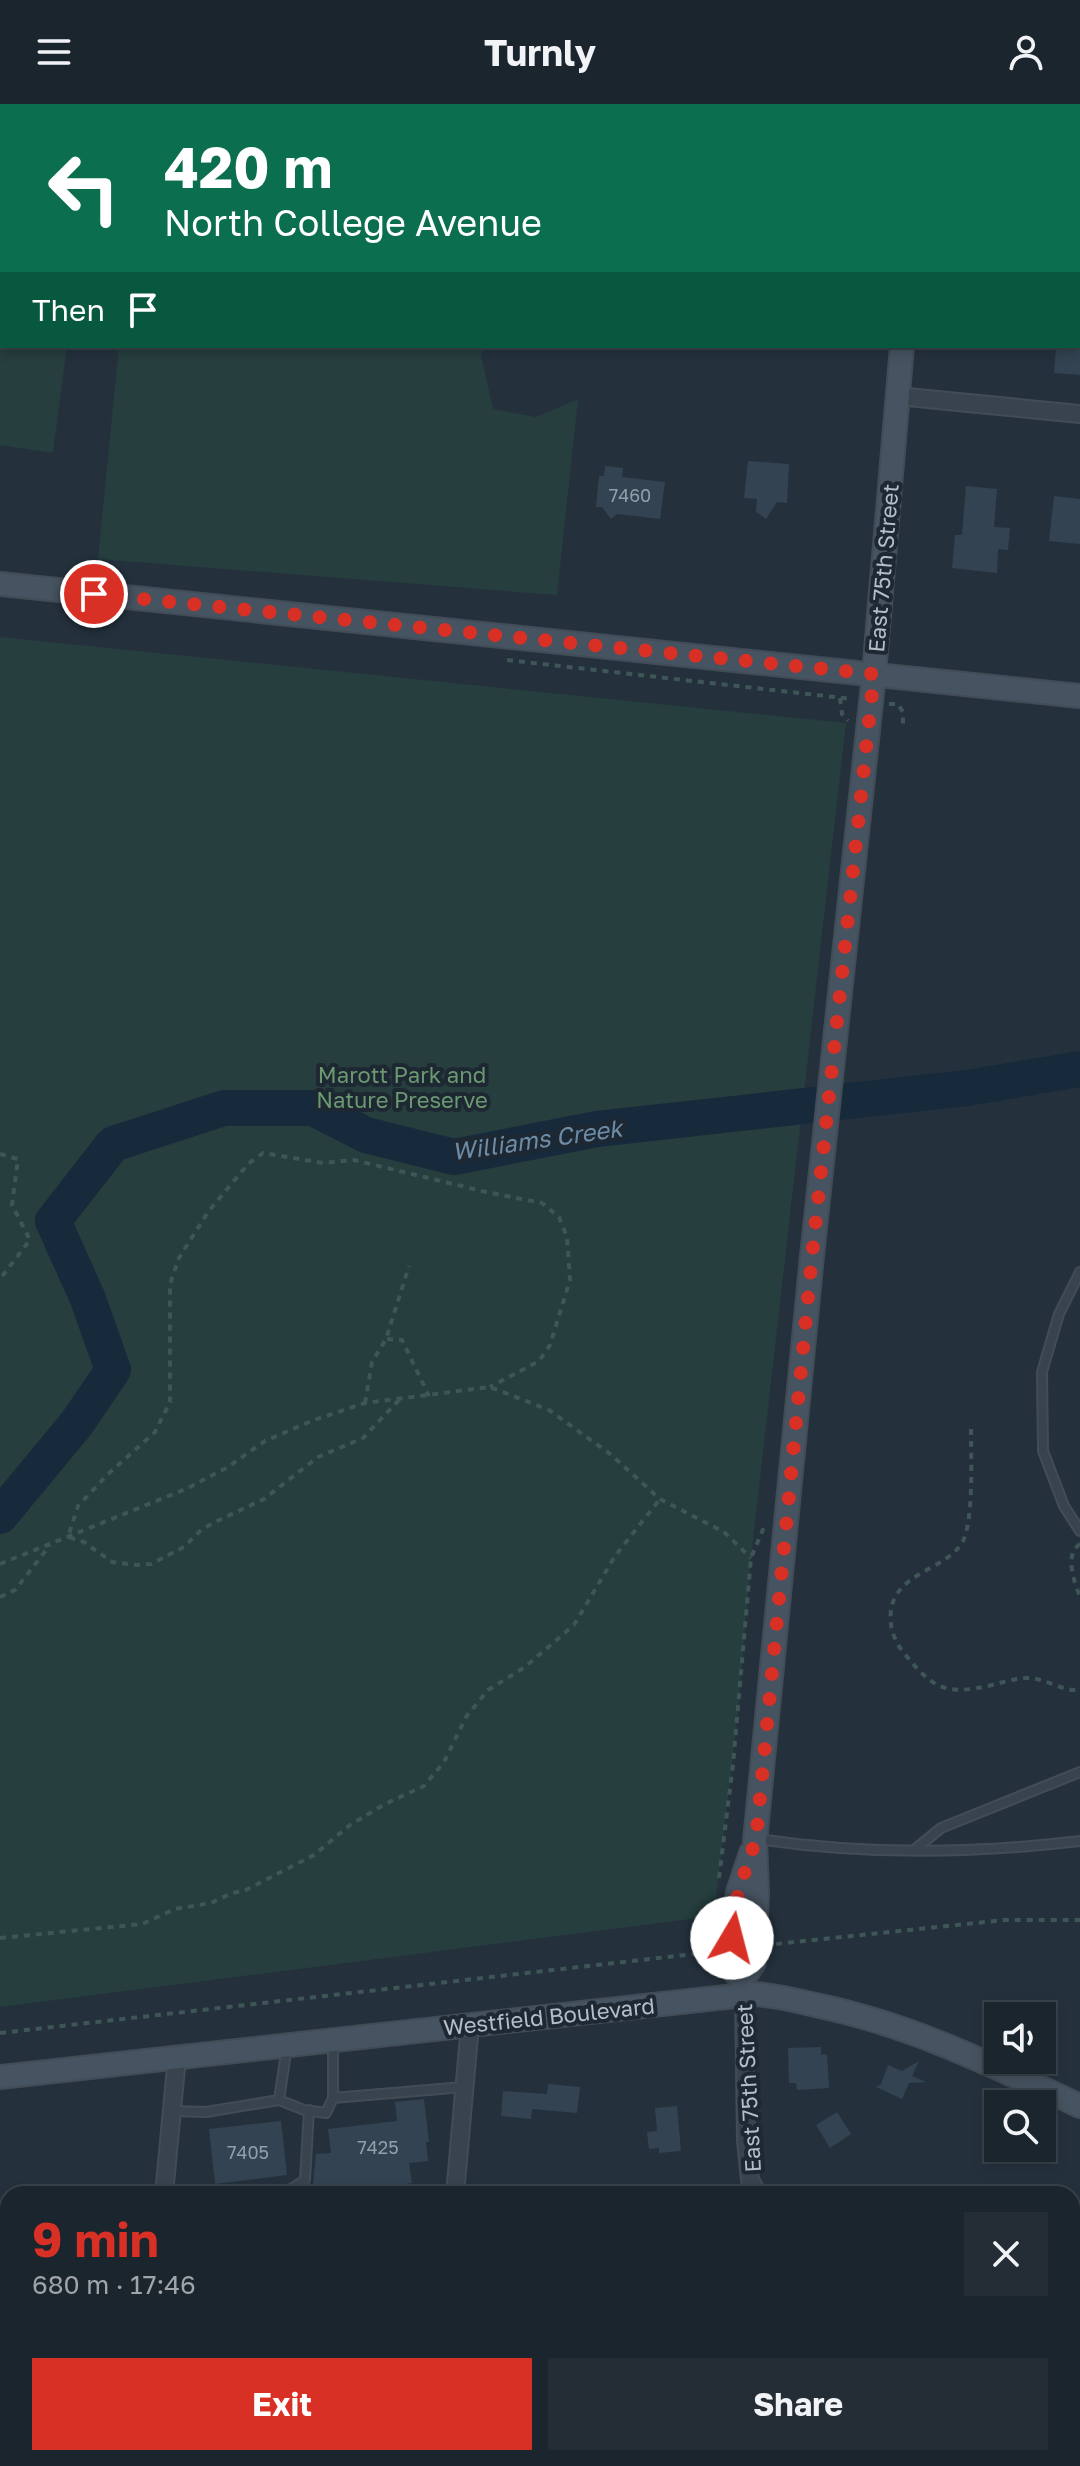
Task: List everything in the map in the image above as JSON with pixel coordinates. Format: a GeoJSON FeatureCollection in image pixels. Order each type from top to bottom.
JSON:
{"type":"FeatureCollection","features":[{"type":"Feature","properties":{"kind":"street","name":"East 75th Street"},"geometry":{"type":"LineString","coordinates":[[752,2186],[746,2140],[743,1987],[754,1963],[756,1840],[812,1256],[874,674],[902,348]]}},
{"type":"Feature","properties":{"kind":"street"},"geometry":{"type":"LineString","coordinates":[[897,396],[1080,414]]}},
{"type":"Feature","properties":{"kind":"street"},"geometry":{"type":"LineString","coordinates":[[0,584],[1080,696]]}},
{"type":"Feature","properties":{"kind":"street","name":"Westfield Boulevard"},"geometry":{"type":"LineString","coordinates":[[0,2077],[470,2025],[743,1987],[897,2025],[952,2046],[1080,2106]]}},
{"type":"Feature","properties":{"kind":"street"},"geometry":{"type":"LineString","coordinates":[[456,2186],[470,2025]]}},
{"type":"Feature","properties":{"kind":"street"},"geometry":{"type":"LineString","coordinates":[[165,2186],[177,2057]]}},
{"type":"Feature","properties":{"kind":"lane"},"geometry":{"type":"LineString","coordinates":[[1080,1272],[1059,1314],[1042,1372],[1043,1451],[1064,1506],[1080,1531]]}},
{"type":"Feature","properties":{"kind":"lane"},"geometry":{"type":"LineString","coordinates":[[913,1851],[941,1828],[1080,1772]]}},
{"type":"Feature","properties":{"kind":"lane"},"geometry":{"type":"LineString","coordinates":[[756,1840],[824,1849],[964,1852],[1080,1841]]}},
{"type":"Feature","properties":{"kind":"lane"},"geometry":{"type":"LineString","coordinates":[[172,2111],[206,2112],[279,2100],[326,2113],[333,2098],[333,2040]]}},
{"type":"Feature","properties":{"kind":"lane"},"geometry":{"type":"LineString","coordinates":[[279,2100],[287,2045]]}},
{"type":"Feature","properties":{"kind":"lane"},"geometry":{"type":"LineString","coordinates":[[333,2098],[464,2087]]}},
{"type":"Feature","properties":{"kind":"lane"},"geometry":{"type":"LineString","coordinates":[[296,2186],[305,2180],[309,2110]]}},
{"type":"Feature","properties":{"kind":"path"},"geometry":{"type":"LineString","coordinates":[[840,698],[842,714],[854,727]]}},
{"type":"Feature","properties":{"kind":"path"},"geometry":{"type":"LineString","coordinates":[[898,704],[903,712],[903,724]]}},
{"type":"Feature","properties":{"kind":"path"},"geometry":{"type":"LineString","coordinates":[[0,1564],[51,1544],[186,1489],[228,1467],[265,1441],[314,1420],[365,1403],[490,1387],[539,1361],[550,1345],[570,1280],[567,1237],[559,1217],[542,1203],[354,1160],[323,1163],[263,1153],[248,1164],[208,1212],[179,1258],[170,1284],[170,1402],[155,1432],[78,1506],[68,1537]]}},
{"type":"Feature","properties":{"kind":"path"},"geometry":{"type":"LineString","coordinates":[[0,1154],[18,1159],[12,1205],[30,1240],[0,1279]]}},
{"type":"Feature","properties":{"kind":"path"},"geometry":{"type":"LineString","coordinates":[[365,1403],[372,1362],[386,1339],[409,1266]]}},
{"type":"Feature","properties":{"kind":"path"},"geometry":{"type":"LineString","coordinates":[[386,1339],[402,1340],[429,1396]]}},
{"type":"Feature","properties":{"kind":"path"},"geometry":{"type":"LineString","coordinates":[[490,1387],[549,1410],[609,1453],[660,1499],[724,1532],[751,1558]]}},
{"type":"Feature","properties":{"kind":"path"},"geometry":{"type":"LineString","coordinates":[[68,1537],[84,1542],[121,1565],[151,1564],[184,1547],[201,1530],[264,1499],[318,1457],[363,1438],[399,1400]]}},
{"type":"Feature","properties":{"kind":"path"},"geometry":{"type":"LineString","coordinates":[[971,1429],[968,1527],[961,1545],[903,1586],[894,1601],[890,1621],[896,1643],[922,1676],[942,1687],[958,1691],[1020,1678],[1039,1678],[1064,1689],[1080,1690]]}},
{"type":"Feature","properties":{"kind":"path"},"geometry":{"type":"LineString","coordinates":[[0,1938],[142,1924],[175,1909],[211,1903],[244,1891],[314,1855],[350,1825],[424,1786],[444,1762],[466,1717],[488,1690],[525,1667],[574,1625],[615,1556],[660,1499]]}},
{"type":"Feature","properties":{"kind":"path"},"geometry":{"type":"LineString","coordinates":[[718,1886],[733,1764],[751,1558],[768,1516]]}},
{"type":"Feature","properties":{"kind":"path"},"geometry":{"type":"LineString","coordinates":[[0,1597],[15,1590],[51,1544]]}},
{"type":"Feature","properties":{"kind":"path"},"geometry":{"type":"LineString","coordinates":[[1080,1544],[1074,1548],[1071,1567],[1080,1597]]}},
{"type":"Feature","properties":{"kind":"path"},"geometry":{"type":"LineString","coordinates":[[767,1945],[1004,1920],[1080,1920]]}},
{"type":"Feature","properties":{"kind":"path"},"geometry":{"type":"LineString","coordinates":[[0,2033],[712,1952],[713,1940]]}},
{"type":"Feature","properties":{"kind":"green space"},"geometry":{"type":"Polygon","coordinates":[[[0,348],[67,348],[53,453],[0,445],[0,348]]]}},
{"type":"Feature","properties":{"kind":"green space"},"geometry":{"type":"Polygon","coordinates":[[[119,348],[485,348],[481,354],[493,409],[536,417],[578,399],[557,595],[98,559],[119,348]]]}},
{"type":"Feature","properties":{"kind":"green space","name":"Marott Park and Nature Preserve"},"geometry":{"type":"Polygon","coordinates":[[[0,637],[846,723],[751,1558],[738,1714],[714,1916],[0,2007],[0,637]]]}},
{"type":"Feature","properties":{"kind":"building"},"geometry":{"type":"Polygon","coordinates":[[[1056,348],[1080,348],[1080,375],[1054,373],[1056,348]]]}},
{"type":"Feature","properties":{"kind":"building"},"geometry":{"type":"Polygon","coordinates":[[[748,461],[789,464],[787,503],[777,502],[766,519],[756,512],[757,499],[744,498],[748,461]]]}},
{"type":"Feature","properties":{"kind":"building"},"geometry":{"type":"Polygon","coordinates":[[[605,466],[623,468],[622,477],[665,482],[660,519],[617,514],[611,519],[602,507],[596,507],[599,476],[604,476],[605,466]]]}},
{"type":"Feature","properties":{"kind":"building"},"geometry":{"type":"Polygon","coordinates":[[[966,486],[997,489],[994,527],[1010,528],[1008,550],[998,549],[997,573],[952,568],[955,535],[962,535],[966,486]]]}},
{"type":"Feature","properties":{"kind":"building"},"geometry":{"type":"Polygon","coordinates":[[[1054,496],[1080,499],[1080,544],[1049,541],[1054,496]]]}},
{"type":"Feature","properties":{"kind":"building"},"geometry":{"type":"Polygon","coordinates":[[[821,2047],[821,2055],[827,2054],[829,2088],[797,2090],[796,2083],[789,2083],[788,2048],[821,2047]]]}},
{"type":"Feature","properties":{"kind":"building"},"geometry":{"type":"Polygon","coordinates":[[[919,2061],[912,2076],[926,2082],[909,2083],[902,2099],[876,2087],[881,2084],[888,2065],[902,2071],[919,2061]]]}},
{"type":"Feature","properties":{"kind":"building"},"geometry":{"type":"Polygon","coordinates":[[[548,2084],[580,2087],[577,2113],[532,2109],[531,2119],[501,2116],[503,2091],[547,2094],[548,2084]]]}},
{"type":"Feature","properties":{"kind":"building"},"geometry":{"type":"Polygon","coordinates":[[[424,2099],[428,2161],[409,2163],[412,2183],[405,2186],[313,2186],[316,2154],[331,2153],[328,2129],[397,2121],[395,2102],[424,2099]]]}},
{"type":"Feature","properties":{"kind":"building"},"geometry":{"type":"Polygon","coordinates":[[[677,2106],[681,2151],[659,2153],[659,2148],[649,2149],[647,2132],[657,2131],[655,2108],[677,2106]]]}},
{"type":"Feature","properties":{"kind":"building"},"geometry":{"type":"Polygon","coordinates":[[[837,2112],[851,2134],[830,2148],[816,2125],[837,2112]]]}},
{"type":"Feature","properties":{"kind":"building"},"geometry":{"type":"Polygon","coordinates":[[[281,2121],[287,2175],[215,2184],[209,2129],[281,2121]]]}},
{"type":"Feature","properties":{"kind":"waterway","name":"Williams Creek"},"geometry":{"type":"LineString","coordinates":[[0,1516],[77,1423],[113,1370],[88,1299],[53,1221],[113,1144],[224,1108],[313,1108],[366,1135],[454,1157],[597,1129],[967,1088],[1080,1069]]}},
{"type":"Feature","properties":{"kind":"route"},"geometry":{"type":"LineString","coordinates":[[94,594],[874,674],[812,1256],[756,1839],[738,1892],[732,1938]]}}]}
